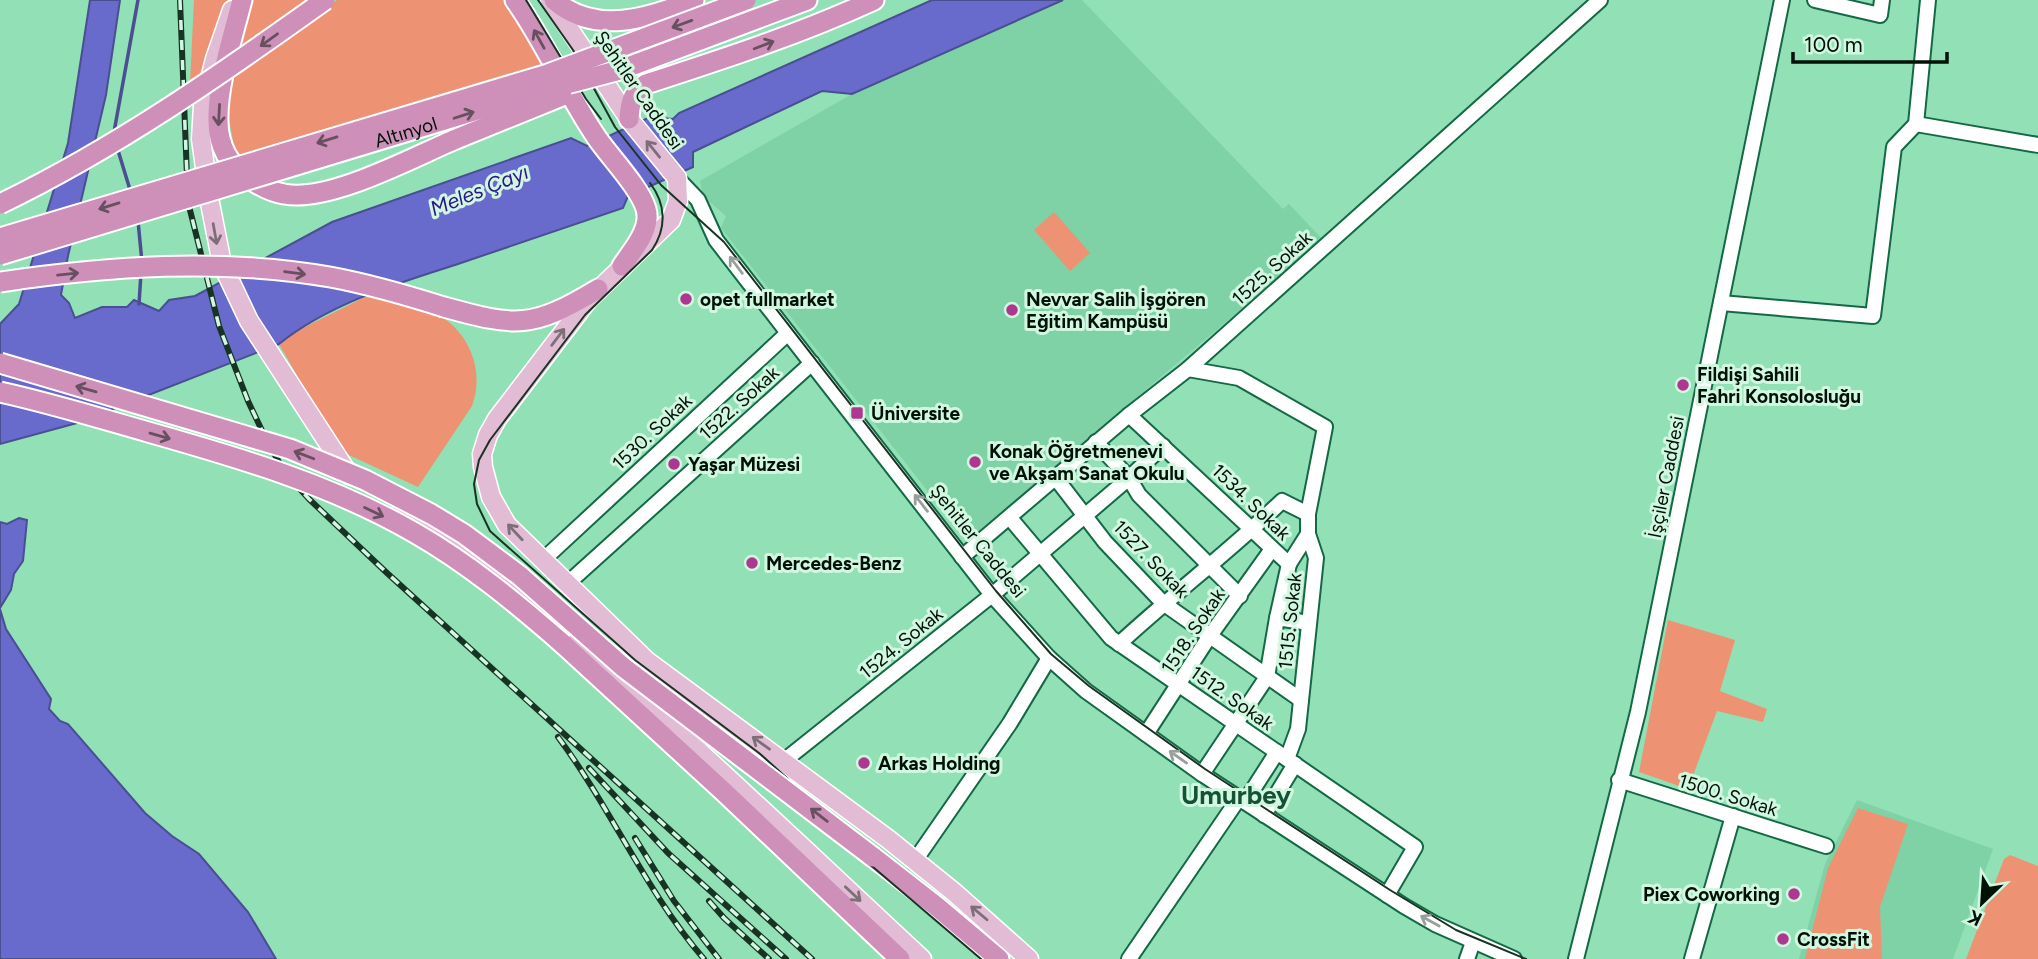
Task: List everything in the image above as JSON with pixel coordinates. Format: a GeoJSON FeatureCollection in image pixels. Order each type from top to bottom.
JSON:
{"type":"FeatureCollection","features":[{"type":"Feature","properties":{"kind":"highway"},"geometry":{"type":"LineString","coordinates":[[242,0],[232,37],[218,120],[221,147],[242,175],[264,188],[285,195],[328,191],[370,176],[620,70]]}},
{"type":"Feature","properties":{"kind":"highway"},"geometry":{"type":"LineString","coordinates":[[0,204],[68,170],[147,123],[325,0]]}},
{"type":"Feature","properties":{"kind":"highway"},"geometry":{"type":"LineString","coordinates":[[515,0],[598,140],[646,208],[646,225],[622,267]]}},
{"type":"Feature","properties":{"kind":"highway"},"geometry":{"type":"LineString","coordinates":[[552,0],[565,9],[613,22],[650,17],[694,0]]}},
{"type":"Feature","properties":{"kind":"highway","name":"Altınyol"},"geometry":{"type":"LineString","coordinates":[[0,238],[548,74],[746,0]]}},
{"type":"Feature","properties":{"kind":"highway"},"geometry":{"type":"LineString","coordinates":[[629,119],[631,100],[636,91],[646,84],[744,52],[874,0]]}},
{"type":"Feature","properties":{"kind":"highway","name":"Altınyol"},"geometry":{"type":"LineString","coordinates":[[0,255],[540,91],[620,70],[800,3]]}},
{"type":"Feature","properties":{"kind":"highway"},"geometry":{"type":"LineString","coordinates":[[0,282],[159,268],[250,268],[330,277],[481,317],[510,322],[533,321],[568,308],[598,289]]}},
{"type":"Feature","properties":{"kind":"highway"},"geometry":{"type":"LineString","coordinates":[[0,363],[290,449],[365,481],[431,514],[464,534],[519,575],[623,667],[936,906],[999,959]]}},
{"type":"Feature","properties":{"kind":"highway"},"geometry":{"type":"LineString","coordinates":[[0,392],[34,399],[213,450],[283,473],[356,503],[414,532],[449,554],[521,607],[563,644],[900,959]]}},
{"type":"Feature","properties":{"kind":"main road"},"geometry":{"type":"LineString","coordinates":[[236,0],[215,59],[204,106],[201,139],[218,246],[226,276],[269,354],[353,480],[449,537],[553,619],[677,730],[922,959]]}},
{"type":"Feature","properties":{"kind":"main road","name":"Şehitler Caddesi"},"geometry":{"type":"LineString","coordinates":[[552,0],[629,119],[677,178]]}},
{"type":"Feature","properties":{"kind":"main road"},"geometry":{"type":"LineString","coordinates":[[677,178],[678,201],[671,220],[579,310],[510,400],[488,435],[482,454],[485,479],[491,497],[508,525],[648,661],[888,839],[955,893],[1029,959]]}},
{"type":"Feature","properties":{"kind":"street","name":"1525. Sokak"},"geometry":{"type":"LineString","coordinates":[[962,557],[1096,442],[1188,369],[1600,0]]}},
{"type":"Feature","properties":{"kind":"street","name":"İşçiler Caddesi"},"geometry":{"type":"LineString","coordinates":[[1576,959],[1637,712],[1782,0]]}},
{"type":"Feature","properties":{"kind":"street"},"geometry":{"type":"LineString","coordinates":[[1815,0],[1880,15],[1882,0]]}},
{"type":"Feature","properties":{"kind":"street"},"geometry":{"type":"LineString","coordinates":[[1721,303],[1873,316],[1894,146],[1916,124],[1928,0]]}},
{"type":"Feature","properties":{"kind":"street"},"geometry":{"type":"LineString","coordinates":[[1916,124],[2038,145]]}},
{"type":"Feature","properties":{"kind":"street","name":"Şehitler Caddesi"},"geometry":{"type":"LineString","coordinates":[[677,178],[698,200],[716,240],[788,333],[992,595],[1049,658],[1086,691],[1202,774],[1387,895],[1435,924],[1514,959]]}},
{"type":"Feature","properties":{"kind":"street","name":"1530. Sokak"},"geometry":{"type":"LineString","coordinates":[[542,560],[788,333]]}},
{"type":"Feature","properties":{"kind":"street","name":"1522. Sokak"},"geometry":{"type":"LineString","coordinates":[[567,584],[812,363]]}},
{"type":"Feature","properties":{"kind":"street","name":"1515. Sokak"},"geometry":{"type":"LineString","coordinates":[[1188,369],[1239,378],[1325,427],[1308,514],[1308,534],[1316,558],[1298,729],[1264,815]]}},
{"type":"Feature","properties":{"kind":"street","name":"1534. Sokak"},"geometry":{"type":"LineString","coordinates":[[1129,415],[1289,564],[1308,534]]}},
{"type":"Feature","properties":{"kind":"street"},"geometry":{"type":"LineString","coordinates":[[1096,442],[1129,478],[1139,495],[1240,596]]}},
{"type":"Feature","properties":{"kind":"street","name":"1524. Sokak"},"geometry":{"type":"LineString","coordinates":[[785,760],[992,595],[1163,446]]}},
{"type":"Feature","properties":{"kind":"street","name":"1527. Sokak"},"geometry":{"type":"LineString","coordinates":[[1055,477],[1105,542],[1163,603],[1301,701]]}},
{"type":"Feature","properties":{"kind":"street"},"geometry":{"type":"LineString","coordinates":[[1119,643],[1252,530],[1282,501],[1308,514]]}},
{"type":"Feature","properties":{"kind":"street","name":"1512. Sokak"},"geometry":{"type":"LineString","coordinates":[[1010,517],[1111,638],[1415,847],[1387,895]]}},
{"type":"Feature","properties":{"kind":"street","name":"1518. Sokak"},"geometry":{"type":"LineString","coordinates":[[1146,734],[1209,637],[1272,549]]}},
{"type":"Feature","properties":{"kind":"street"},"geometry":{"type":"LineString","coordinates":[[1202,774],[1267,677],[1289,564]]}},
{"type":"Feature","properties":{"kind":"street"},"geometry":{"type":"LineString","coordinates":[[1277,618],[1309,623]]}},
{"type":"Feature","properties":{"kind":"street"},"geometry":{"type":"LineString","coordinates":[[914,862],[1010,723],[1049,658]]}},
{"type":"Feature","properties":{"kind":"street"},"geometry":{"type":"LineString","coordinates":[[1129,959],[1242,800],[1286,758]]}},
{"type":"Feature","properties":{"kind":"street","name":"1500. Sokak"},"geometry":{"type":"LineString","coordinates":[[1619,780],[1826,845]]}},
{"type":"Feature","properties":{"kind":"street"},"geometry":{"type":"LineString","coordinates":[[1692,959],[1733,816]]}},
{"type":"Feature","properties":{"kind":"street"},"geometry":{"type":"LineString","coordinates":[[1467,959],[1473,942]]}},
{"type":"Feature","properties":{"kind":"shaded area"},"geometry":{"type":"Polygon","coordinates":[[[194,0],[229,0],[214,34],[206,74],[190,83],[194,0]]]}},
{"type":"Feature","properties":{"kind":"shaded area"},"geometry":{"type":"Polygon","coordinates":[[[250,0],[311,0],[238,51],[250,0]]]}},
{"type":"Feature","properties":{"kind":"shaded area"},"geometry":{"type":"Polygon","coordinates":[[[337,0],[505,0],[544,64],[236,157],[228,114],[233,77],[337,0]]]}},
{"type":"Feature","properties":{"kind":"shaded area","name":"Nevvar Salih İşgören Eğitim Kampüsü"},"geometry":{"type":"Polygon","coordinates":[[[1063,0],[1082,0],[1283,209],[1289,204],[1323,240],[967,541],[721,228],[726,216],[703,196],[700,181],[852,94],[1063,0]]]}},
{"type":"Feature","properties":{"kind":"shaded area"},"geometry":{"type":"Polygon","coordinates":[[[1054,212],[1090,253],[1070,271],[1034,230],[1054,212]]]}},
{"type":"Feature","properties":{"kind":"shaded area"},"geometry":{"type":"Polygon","coordinates":[[[369,295],[421,307],[437,314],[458,331],[472,354],[477,380],[472,406],[418,487],[340,451],[279,344],[293,333],[369,295]]]}},
{"type":"Feature","properties":{"kind":"shaded area"},"geometry":{"type":"Polygon","coordinates":[[[1668,620],[1735,640],[1720,691],[1767,709],[1763,722],[1717,711],[1688,789],[1639,772],[1668,620]]]}},
{"type":"Feature","properties":{"kind":"shaded area"},"geometry":{"type":"Polygon","coordinates":[[[1857,800],[1993,849],[1953,959],[1799,959],[1825,864],[1857,800]]]}},
{"type":"Feature","properties":{"kind":"shaded area"},"geometry":{"type":"Polygon","coordinates":[[[1858,808],[1908,824],[1880,907],[1882,959],[1805,959],[1828,868],[1858,808]]]}},
{"type":"Feature","properties":{"kind":"shaded area"},"geometry":{"type":"Polygon","coordinates":[[[2010,855],[2038,866],[2038,959],[1966,959],[2004,859],[2010,855]]]}},
{"type":"Feature","properties":{"kind":"water","name":"Meles Çayı"},"geometry":{"type":"Polygon","coordinates":[[[90,0],[120,0],[106,95],[61,295],[69,303],[75,318],[102,307],[127,307],[134,300],[159,311],[169,300],[195,296],[332,222],[571,138],[587,146],[650,117],[673,119],[679,113],[932,0],[1063,0],[852,94],[822,91],[693,152],[693,167],[628,196],[623,208],[386,288],[319,317],[279,344],[77,423],[0,444],[0,324],[19,304],[68,143],[90,0]]]}},
{"type":"Feature","properties":{"kind":"water"},"geometry":{"type":"Polygon","coordinates":[[[19,518],[27,520],[23,561],[14,574],[11,590],[0,608],[0,522],[7,524],[19,518]]]}},
{"type":"Feature","properties":{"kind":"water"},"geometry":{"type":"Polygon","coordinates":[[[0,609],[6,629],[51,699],[49,709],[60,721],[68,724],[145,813],[199,854],[248,912],[276,959],[0,959],[0,609]]]}},
{"type":"Feature","properties":{"kind":"waterway"},"geometry":{"type":"LineString","coordinates":[[114,132],[138,0]]}},
{"type":"Feature","properties":{"kind":"waterway"},"geometry":{"type":"LineString","coordinates":[[117,147],[131,193]]}},
{"type":"Feature","properties":{"kind":"waterway"},"geometry":{"type":"LineString","coordinates":[[138,221],[142,262]]}},
{"type":"Feature","properties":{"kind":"waterway"},"geometry":{"type":"LineString","coordinates":[[139,304],[141,273]]}},
{"type":"Feature","properties":{"kind":"tram line"},"geometry":{"type":"LineString","coordinates":[[526,0],[601,119]]}},
{"type":"Feature","properties":{"kind":"tram line"},"geometry":{"type":"LineString","coordinates":[[538,0],[573,50],[615,127],[661,185],[724,242],[996,591],[1051,654],[1089,686],[1205,769],[1390,890],[1456,930],[1526,959]]}},
{"type":"Feature","properties":{"kind":"tram line"},"geometry":{"type":"LineString","coordinates":[[650,183],[659,199],[663,216],[657,242],[585,315],[490,440],[479,460],[474,484],[477,504],[490,531],[635,660],[759,753],[787,778],[853,850],[981,959]]}},
{"type":"Feature","properties":{"kind":"railway"},"geometry":{"type":"LineString","coordinates":[[180,0],[188,202],[219,326],[248,401],[285,473],[387,573],[812,959]]}},
{"type":"Feature","properties":{"kind":"railway"},"geometry":{"type":"LineString","coordinates":[[558,737],[595,792],[664,906],[704,959]]}},
{"type":"Feature","properties":{"kind":"railway"},"geometry":{"type":"LineString","coordinates":[[589,768],[668,853],[786,959]]}},
{"type":"Feature","properties":{"kind":"railway"},"geometry":{"type":"LineString","coordinates":[[635,838],[674,901],[719,959]]}},
{"type":"Feature","properties":{"kind":"railway"},"geometry":{"type":"LineString","coordinates":[[709,901],[769,959]]}},
{"type":"Feature","properties":{"kind":"place","name":"opet fullmarket"},"geometry":{"type":"Point","coordinates":[686,299]}},
{"type":"Feature","properties":{"kind":"place","name":"Nevvar Salih İşgören Eğitim Kampüsü"},"geometry":{"type":"Point","coordinates":[1012,310]}},
{"type":"Feature","properties":{"kind":"place","name":"Fildişi Sahili Fahri Konsolosluğu"},"geometry":{"type":"Point","coordinates":[1683,385]}},
{"type":"Feature","properties":{"kind":"place","name":"Üniversite"},"geometry":{"type":"Point","coordinates":[857,413]}},
{"type":"Feature","properties":{"kind":"place","name":"Konak Öğretmenevi ve Akşam Sanat Okulu"},"geometry":{"type":"Point","coordinates":[975,462]}},
{"type":"Feature","properties":{"kind":"place","name":"Yaşar Müzesi"},"geometry":{"type":"Point","coordinates":[674,464]}},
{"type":"Feature","properties":{"kind":"place","name":"Mercedes-Benz"},"geometry":{"type":"Point","coordinates":[752,563]}},
{"type":"Feature","properties":{"kind":"place","name":"Arkas Holding"},"geometry":{"type":"Point","coordinates":[864,763]}},
{"type":"Feature","properties":{"kind":"place","name":"Piex Coworking"},"geometry":{"type":"Point","coordinates":[1794,894]}},
{"type":"Feature","properties":{"kind":"place","name":"CrossFit"},"geometry":{"type":"Point","coordinates":[1783,939]}},
{"type":"Feature","properties":{"kind":"district","name":"Umurbey"},"geometry":{"type":"Point","coordinates":[1236,795]}}]}
